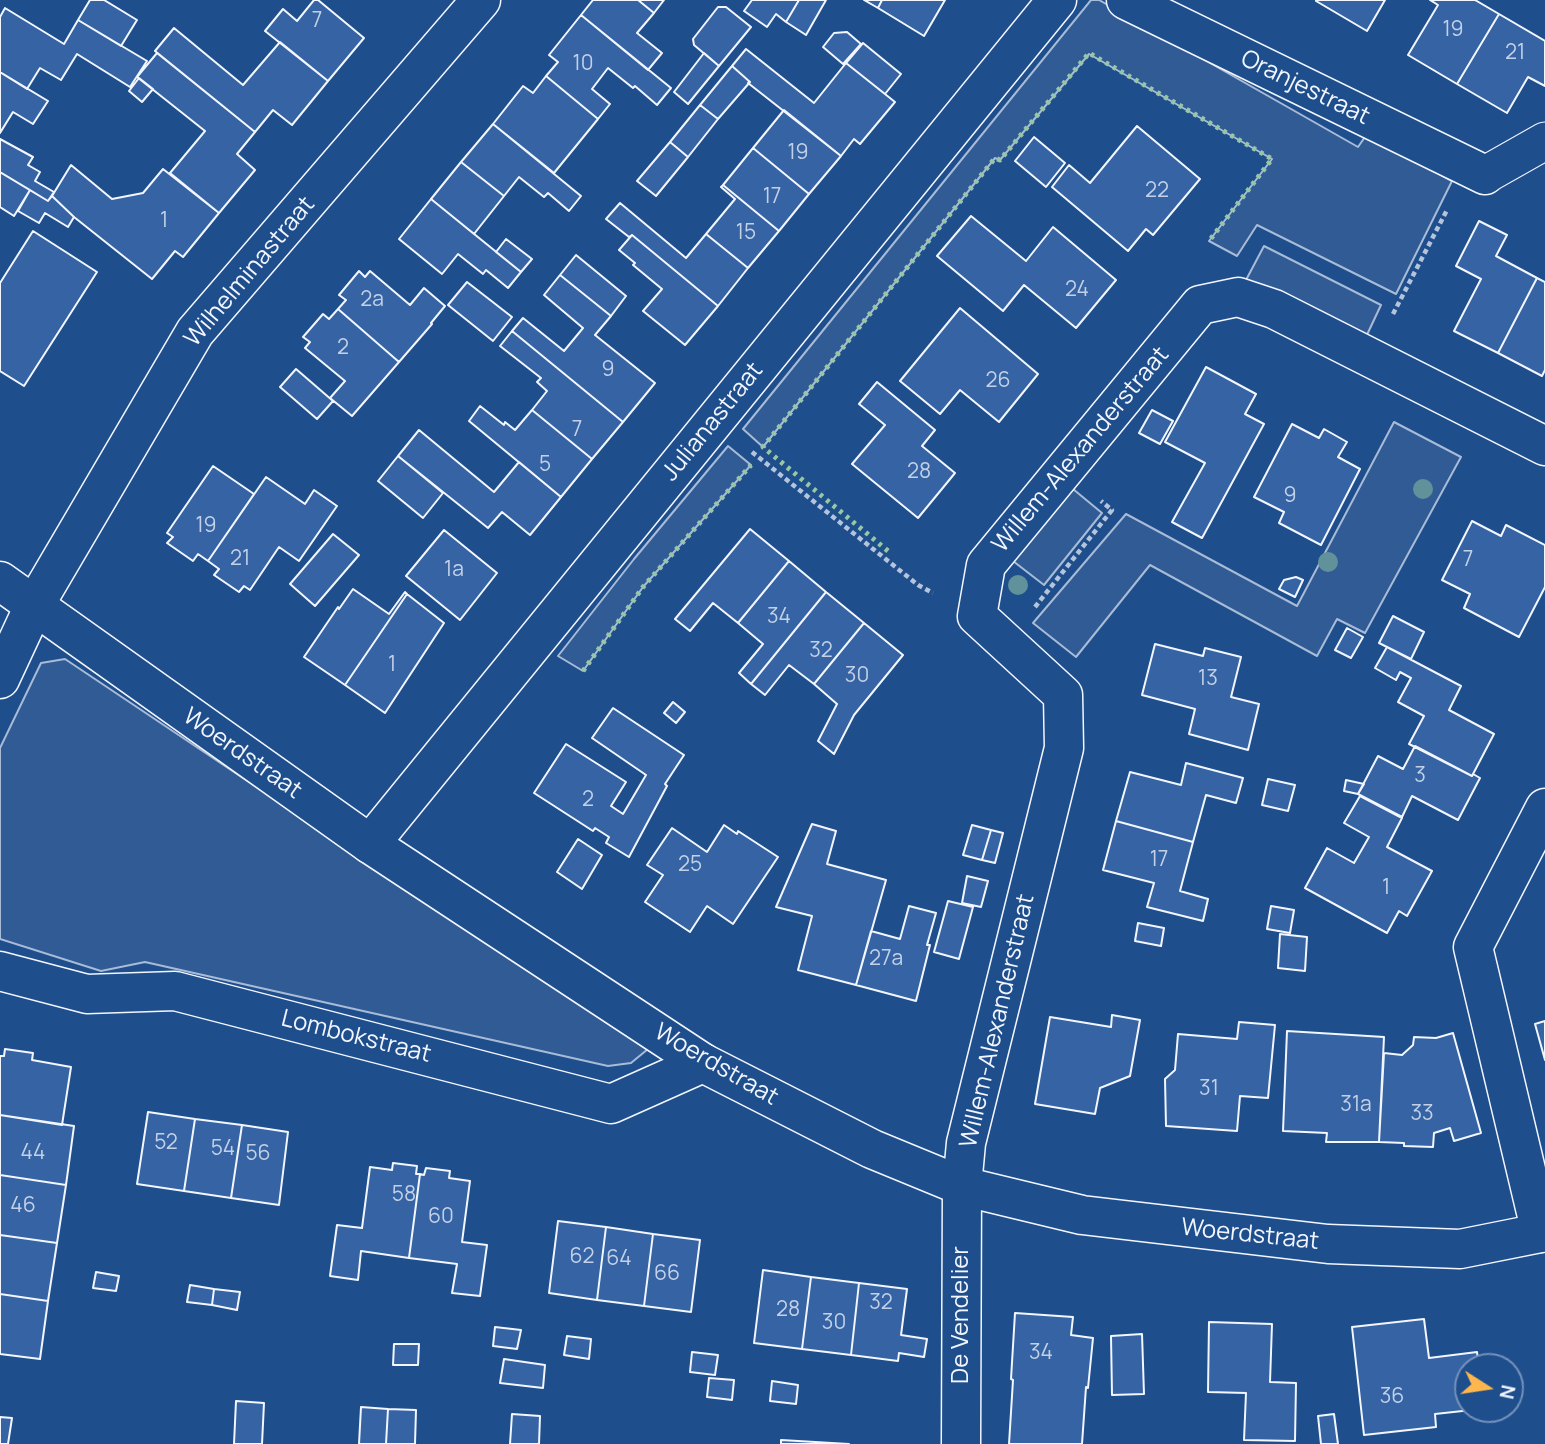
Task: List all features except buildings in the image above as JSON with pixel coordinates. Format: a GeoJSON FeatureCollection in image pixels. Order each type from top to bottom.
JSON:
{"type":"FeatureCollection","features":[{"type":"Feature","properties":{"kind":"street","name":"Wilhelminastraat"},"geometry":{"type":"LineString","coordinates":[[0,678],[33,606],[195,332],[481,0]]}},
{"type":"Feature","properties":{"kind":"street","name":"Julianastraat"},"geometry":{"type":"LineString","coordinates":[[370,844],[1057,0]]}},
{"type":"Feature","properties":{"kind":"street","name":"Oranjestraat"},"geometry":{"type":"LineString","coordinates":[[1125,0],[1476,171]]}},
{"type":"Feature","properties":{"kind":"street"},"geometry":{"type":"LineString","coordinates":[[1476,171],[1545,141]]}},
{"type":"Feature","properties":{"kind":"street","name":"Willem-Alexanderstraat"},"geometry":{"type":"LineString","coordinates":[[962,1186],[966,1143],[1064,748],[1063,695],[977,616],[986,565],[1200,305],[1238,297],[1273,309],[1545,446]]}},
{"type":"Feature","properties":{"kind":"street","name":"Woerdstraat"},"geometry":{"type":"LineString","coordinates":[[0,581],[370,844],[703,1063],[872,1149],[962,1186],[1082,1215],[1328,1244],[1460,1249],[1543,1233]]}},
{"type":"Feature","properties":{"kind":"street"},"geometry":{"type":"LineString","coordinates":[[1543,1233],[1473,947],[1545,808]]}},
{"type":"Feature","properties":{"kind":"street","name":"Lombokstraat"},"geometry":{"type":"LineString","coordinates":[[0,971],[87,993],[176,991],[611,1104],[703,1063]]}},
{"type":"Feature","properties":{"kind":"street","name":"De Vendelier"},"geometry":{"type":"LineString","coordinates":[[961,1444],[962,1186]]}},
{"type":"Feature","properties":{"kind":"path"},"geometry":{"type":"LineString","coordinates":[[1370,358],[1476,171]]}},
{"type":"Feature","properties":{"kind":"path"},"geometry":{"type":"LineString","coordinates":[[714,421],[918,585],[977,616]]}},
{"type":"Feature","properties":{"kind":"path"},"geometry":{"type":"LineString","coordinates":[[1006,643],[1112,510],[1064,470]]}},
{"type":"Feature","properties":{"kind":"shaded area"},"geometry":{"type":"Polygon","coordinates":[[[1091,0],[1099,0],[1358,147],[1367,134],[1452,181],[1396,294],[1257,225],[1237,256],[1209,241],[1272,159],[1089,54],[1000,160],[995,158],[763,447],[743,429],[1091,0]]]}},
{"type":"Feature","properties":{"kind":"shaded area"},"geometry":{"type":"Polygon","coordinates":[[[1264,246],[1381,305],[1365,339],[1246,280],[1264,246]]]}},
{"type":"Feature","properties":{"kind":"shaded area"},"geometry":{"type":"Polygon","coordinates":[[[1394,422],[1461,457],[1365,633],[1337,619],[1317,656],[1150,565],[1076,657],[1033,623],[1126,514],[1297,606],[1394,422]]]}},
{"type":"Feature","properties":{"kind":"shaded area"},"geometry":{"type":"Polygon","coordinates":[[[728,446],[751,465],[643,587],[583,671],[558,656],[634,559],[728,446]]]}},
{"type":"Feature","properties":{"kind":"shaded area"},"geometry":{"type":"Polygon","coordinates":[[[1073,489],[1102,513],[1044,585],[1013,561],[1073,489]]]}},
{"type":"Feature","properties":{"kind":"shaded area"},"geometry":{"type":"Polygon","coordinates":[[[65,659],[648,1049],[631,1063],[608,1066],[145,962],[101,971],[0,939],[0,748],[41,663],[65,659]]]}},
{"type":"Feature","properties":{"kind":"hedge"},"geometry":{"type":"LineString","coordinates":[[888,551],[763,447],[995,158],[1000,160],[1089,53],[1272,159],[1209,241]]}},
{"type":"Feature","properties":{"kind":"hedge"},"geometry":{"type":"LineString","coordinates":[[583,671],[643,587],[751,465]]}}]}
